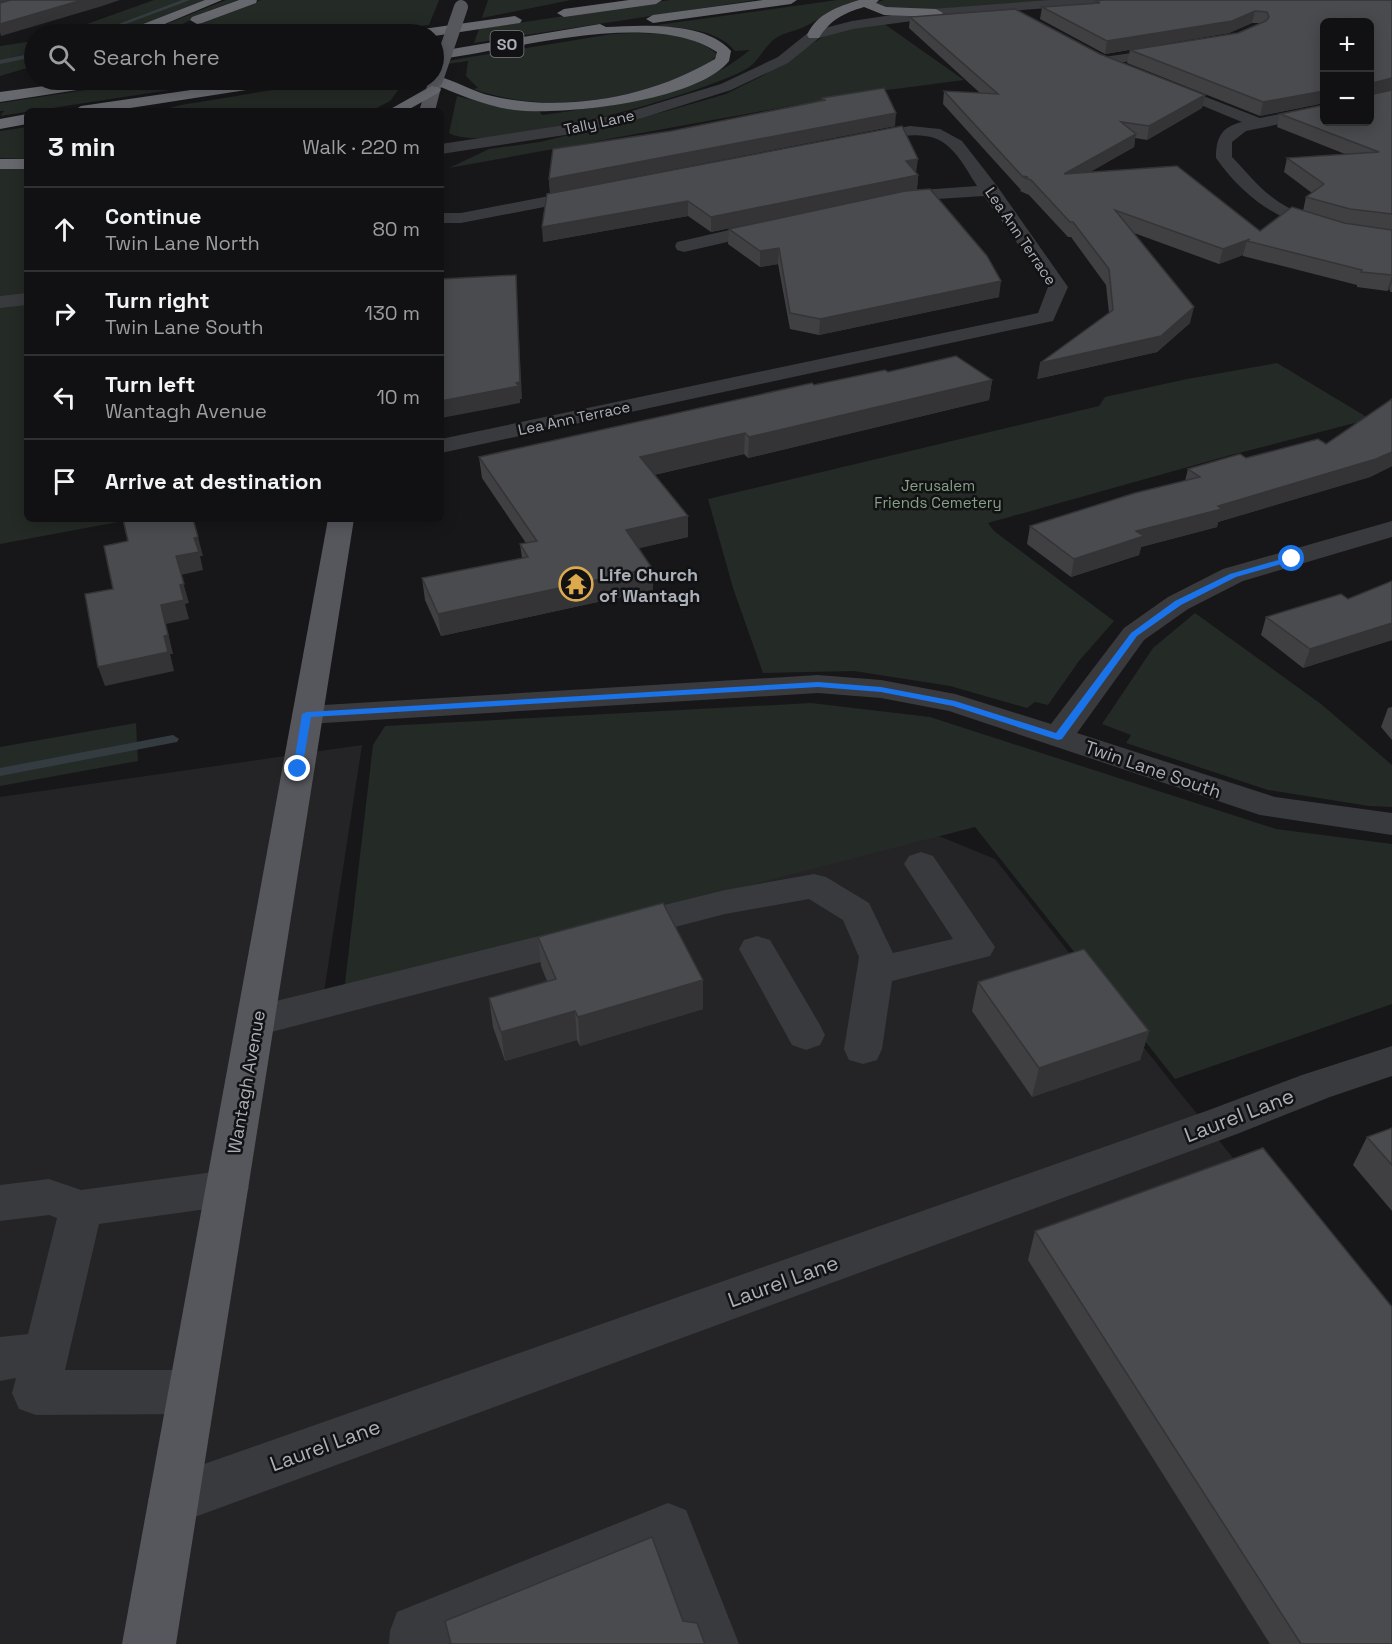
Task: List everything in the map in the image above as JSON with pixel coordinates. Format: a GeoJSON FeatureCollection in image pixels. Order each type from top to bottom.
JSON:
{"type":"FeatureCollection","features":[{"type":"Feature","properties":{"kind":"highway"},"geometry":{"type":"LineString","coordinates":[[155,24],[216,0]]}},
{"type":"Feature","properties":{"kind":"highway"},"geometry":{"type":"LineString","coordinates":[[191,24],[251,0]]}},
{"type":"Feature","properties":{"kind":"highway"},"geometry":{"type":"LineString","coordinates":[[626,0],[548,14],[656,0]]}},
{"type":"Feature","properties":{"kind":"highway","name":"SO"},"geometry":{"type":"LineString","coordinates":[[444,54],[791,0]]}},
{"type":"Feature","properties":{"kind":"highway"},"geometry":{"type":"LineString","coordinates":[[872,0],[869,5],[884,11],[936,13]]}},
{"type":"Feature","properties":{"kind":"highway"},"geometry":{"type":"LineString","coordinates":[[815,31],[840,12],[872,0]]}},
{"type":"Feature","properties":{"kind":"highway","name":"SO"},"geometry":{"type":"LineString","coordinates":[[444,30],[525,18]]}},
{"type":"Feature","properties":{"kind":"highway"},"geometry":{"type":"LineString","coordinates":[[444,88],[509,104],[551,107],[592,105],[641,94],[690,79],[710,70],[722,61],[724,51],[713,42],[698,37],[656,31],[580,32]]}},
{"type":"Feature","properties":{"kind":"highway"},"geometry":{"type":"LineString","coordinates":[[0,98],[52,90]]}},
{"type":"Feature","properties":{"kind":"highway"},"geometry":{"type":"LineString","coordinates":[[101,108],[219,90]]}},
{"type":"Feature","properties":{"kind":"highway"},"geometry":{"type":"LineString","coordinates":[[160,108],[241,90]]}},
{"type":"Feature","properties":{"kind":"highway"},"geometry":{"type":"LineString","coordinates":[[400,108],[426,90]]}},
{"type":"Feature","properties":{"kind":"highway"},"geometry":{"type":"LineString","coordinates":[[0,124],[24,120]]}},
{"type":"Feature","properties":{"kind":"highway"},"geometry":{"type":"LineString","coordinates":[[0,164],[24,164]]}},
{"type":"Feature","properties":{"kind":"main road"},"geometry":{"type":"LineString","coordinates":[[444,57],[463,3]]}},
{"type":"Feature","properties":{"kind":"main road"},"geometry":{"type":"LineString","coordinates":[[428,108],[433,90]]}},
{"type":"Feature","properties":{"kind":"main road","name":"Wantagh Avenue"},"geometry":{"type":"LineString","coordinates":[[149,1644],[340,522]]}},
{"type":"Feature","properties":{"kind":"street","name":"Tally Lane"},"geometry":{"type":"LineString","coordinates":[[752,75],[778,45],[858,18],[1100,0]]}},
{"type":"Feature","properties":{"kind":"street"},"geometry":{"type":"LineString","coordinates":[[1004,8],[1024,19]]}},
{"type":"Feature","properties":{"kind":"street","name":"Tally Lane"},"geometry":{"type":"LineString","coordinates":[[444,149],[578,128],[636,115],[686,101],[752,75],[783,60],[815,31],[952,12]]}},
{"type":"Feature","properties":{"kind":"street"},"geometry":{"type":"LineString","coordinates":[[1188,48],[1099,58],[1258,123]]}},
{"type":"Feature","properties":{"kind":"street"},"geometry":{"type":"LineString","coordinates":[[1320,111],[1241,127],[1224,140],[1224,158],[1268,202],[1300,219],[1337,230],[1392,238]]}},
{"type":"Feature","properties":{"kind":"street","name":"Lea Ann Terrace"},"geometry":{"type":"LineString","coordinates":[[444,445],[1046,317],[1058,287],[956,144],[938,133],[920,130],[838,145]]}},
{"type":"Feature","properties":{"kind":"street"},"geometry":{"type":"LineString","coordinates":[[444,219],[461,218],[607,190]]}},
{"type":"Feature","properties":{"kind":"street"},"geometry":{"type":"LineString","coordinates":[[868,206],[921,195],[991,190]]}},
{"type":"Feature","properties":{"kind":"street"},"geometry":{"type":"LineString","coordinates":[[684,246],[788,223]]}},
{"type":"Feature","properties":{"kind":"street"},"geometry":{"type":"LineString","coordinates":[[0,302],[24,299]]}},
{"type":"Feature","properties":{"kind":"street"},"geometry":{"type":"LineString","coordinates":[[1058,737],[1134,634],[1178,603],[1233,575],[1392,529]]}},
{"type":"Feature","properties":{"kind":"street","name":"Twin Lane South"},"geometry":{"type":"LineString","coordinates":[[307,714],[818,684],[881,689],[955,704],[1272,807],[1392,824]]}},
{"type":"Feature","properties":{"kind":"street"},"geometry":{"type":"LineString","coordinates":[[875,971],[977,947],[921,864]]}},
{"type":"Feature","properties":{"kind":"street"},"geometry":{"type":"LineString","coordinates":[[256,1021],[725,902],[814,886],[858,912],[877,957],[862,1049]]}},
{"type":"Feature","properties":{"kind":"street"},"geometry":{"type":"LineString","coordinates":[[757,949],[806,1035]]}},
{"type":"Feature","properties":{"kind":"street","name":"Laurel Lane"},"geometry":{"type":"LineString","coordinates":[[173,1500],[1200,1130],[1316,1086],[1392,1061]]}},
{"type":"Feature","properties":{"kind":"street"},"geometry":{"type":"LineString","coordinates":[[0,1203],[49,1197],[81,1208],[228,1188]]}},
{"type":"Feature","properties":{"kind":"street"},"geometry":{"type":"LineString","coordinates":[[81,1208],[36,1393],[193,1392]]}},
{"type":"Feature","properties":{"kind":"street"},"geometry":{"type":"LineString","coordinates":[[0,1359],[45,1353]]}},
{"type":"Feature","properties":{"kind":"street"},"geometry":{"type":"LineString","coordinates":[[416,1644],[416,1632],[668,1528],[712,1644]]}},
{"type":"Feature","properties":{"kind":"shaded area"},"geometry":{"type":"Polygon","coordinates":[[[362,745],[324,992],[929,832],[995,859],[1172,1083],[1392,1353],[1392,1644],[0,1644],[0,797],[362,745]]]}},
{"type":"Feature","properties":{"kind":"green space"},"geometry":{"type":"Polygon","coordinates":[[[154,0],[207,0],[143,24],[87,24],[154,0]]]}},
{"type":"Feature","properties":{"kind":"green space"},"geometry":{"type":"Polygon","coordinates":[[[226,0],[238,0],[208,11],[183,24],[167,24],[226,0]]]}},
{"type":"Feature","properties":{"kind":"green space"},"geometry":{"type":"Polygon","coordinates":[[[261,0],[439,0],[429,24],[195,24],[261,0]]]}},
{"type":"Feature","properties":{"kind":"green space"},"geometry":{"type":"Polygon","coordinates":[[[488,0],[571,0],[482,18],[488,0]]]}},
{"type":"Feature","properties":{"kind":"green space"},"geometry":{"type":"Polygon","coordinates":[[[670,0],[756,0],[474,43],[479,29],[670,0]]]}},
{"type":"Feature","properties":{"kind":"green space"},"geometry":{"type":"Polygon","coordinates":[[[837,0],[859,0],[776,38],[748,68],[689,92],[645,106],[549,129],[505,136],[471,138],[449,133],[457,96],[500,107],[538,109],[542,115],[596,107],[678,89],[728,66],[750,50],[735,51],[717,37],[696,30],[650,26],[837,0]]]}},
{"type":"Feature","properties":{"kind":"green space"},"geometry":{"type":"Polygon","coordinates":[[[884,0],[1068,0],[904,11],[887,10],[875,3],[884,0]]]}},
{"type":"Feature","properties":{"kind":"green space"},"geometry":{"type":"Polygon","coordinates":[[[883,23],[964,80],[857,94],[449,168],[489,149],[540,142],[726,94],[764,75],[824,36],[851,28],[883,23]]]}},
{"type":"Feature","properties":{"kind":"green space"},"geometry":{"type":"Polygon","coordinates":[[[612,34],[678,36],[698,42],[717,54],[710,63],[701,68],[655,86],[629,94],[577,102],[524,101],[473,89],[478,88],[466,76],[468,61],[444,65],[444,61],[612,34]]]}},
{"type":"Feature","properties":{"kind":"green space"},"geometry":{"type":"Polygon","coordinates":[[[24,42],[24,69],[0,76],[0,46],[24,42]]]}},
{"type":"Feature","properties":{"kind":"green space"},"geometry":{"type":"Polygon","coordinates":[[[85,90],[170,90],[52,108],[24,108],[24,112],[0,116],[4,111],[0,111],[0,103],[85,90]]]}},
{"type":"Feature","properties":{"kind":"green space"},"geometry":{"type":"Polygon","coordinates":[[[272,90],[398,90],[390,101],[377,108],[170,108],[272,90]]]}},
{"type":"Feature","properties":{"kind":"green space"},"geometry":{"type":"Polygon","coordinates":[[[24,127],[24,159],[0,158],[0,131],[24,127]]]}},
{"type":"Feature","properties":{"kind":"green space"},"geometry":{"type":"Polygon","coordinates":[[[0,167],[24,168],[24,522],[118,522],[0,544],[0,167]]]}},
{"type":"Feature","properties":{"kind":"green space","name":"Jerusalem Friends Cemetery"},"geometry":{"type":"Polygon","coordinates":[[[1277,363],[1370,419],[988,523],[994,531],[1114,621],[1079,661],[1048,705],[1035,702],[1027,708],[950,686],[854,671],[763,673],[733,588],[708,499],[1099,406],[1105,397],[1277,363]]]}},
{"type":"Feature","properties":{"kind":"green space"},"geometry":{"type":"Polygon","coordinates":[[[1195,613],[1321,704],[1392,765],[1392,807],[1369,806],[1268,790],[1126,743],[1131,735],[1102,724],[1153,648],[1195,613]]]}},
{"type":"Feature","properties":{"kind":"green space"},"geometry":{"type":"Polygon","coordinates":[[[811,703],[930,717],[1276,829],[1392,844],[1392,1004],[1175,1079],[975,827],[349,989],[345,983],[373,745],[385,726],[811,703]]]}},
{"type":"Feature","properties":{"kind":"green space"},"geometry":{"type":"Polygon","coordinates":[[[136,723],[138,761],[0,786],[0,747],[136,723]]]}},
{"type":"Feature","properties":{"kind":"building"},"geometry":{"type":"Polygon","coordinates":[[[11,0],[82,0],[0,24],[0,3],[11,0]]]}},
{"type":"Feature","properties":{"kind":"building"},"geometry":{"type":"Polygon","coordinates":[[[1392,0],[1392,78],[1374,82],[1374,18],[1320,18],[1320,92],[1263,102],[1130,50],[1238,33],[1266,21],[1269,17],[1267,12],[1255,11],[1232,21],[1107,41],[1042,7],[1100,3],[1095,1],[1392,0]]]}},
{"type":"Feature","properties":{"kind":"building"},"geometry":{"type":"Polygon","coordinates":[[[1015,9],[1100,54],[1205,95],[1149,126],[1121,122],[1136,134],[1064,174],[1177,166],[1260,231],[1292,207],[1344,223],[1392,230],[1392,275],[1361,272],[1362,270],[1247,241],[1250,239],[1223,249],[1115,210],[1194,307],[1161,336],[1040,363],[1113,310],[1109,269],[1073,222],[1070,222],[1031,180],[1023,177],[1028,177],[1022,176],[944,91],[998,94],[910,17],[1015,9]]]}},
{"type":"Feature","properties":{"kind":"building"},"geometry":{"type":"Polygon","coordinates":[[[884,88],[896,113],[549,179],[553,149],[671,131],[825,100],[822,98],[884,88]]]}},
{"type":"Feature","properties":{"kind":"building"},"geometry":{"type":"Polygon","coordinates":[[[1392,90],[1392,214],[1350,209],[1306,197],[1324,184],[1287,158],[1379,152],[1280,114],[1320,106],[1320,126],[1374,126],[1374,94],[1392,90]]]}},
{"type":"Feature","properties":{"kind":"building"},"geometry":{"type":"Polygon","coordinates":[[[902,126],[918,159],[906,161],[918,175],[711,217],[688,201],[542,227],[547,194],[902,126]]]}},
{"type":"Feature","properties":{"kind":"building"},"geometry":{"type":"Polygon","coordinates":[[[930,189],[987,256],[1001,281],[820,319],[790,313],[779,248],[760,251],[729,229],[905,191],[930,189]]]}},
{"type":"Feature","properties":{"kind":"building"},"geometry":{"type":"Polygon","coordinates":[[[516,275],[520,382],[516,383],[519,386],[444,400],[444,279],[516,275]]]}},
{"type":"Feature","properties":{"kind":"building"},"geometry":{"type":"Polygon","coordinates":[[[956,356],[992,380],[749,437],[745,433],[640,457],[688,516],[626,530],[652,568],[438,614],[422,578],[528,557],[520,544],[537,541],[479,457],[812,383],[814,385],[885,370],[888,372],[956,356]]]}},
{"type":"Feature","properties":{"kind":"building"},"geometry":{"type":"Polygon","coordinates":[[[1392,399],[1392,452],[1376,459],[1218,506],[1222,509],[1136,531],[1144,536],[1074,559],[1030,526],[1135,493],[1200,477],[1188,469],[1240,454],[1246,458],[1318,439],[1326,444],[1392,399]]]}},
{"type":"Feature","properties":{"kind":"building"},"geometry":{"type":"Polygon","coordinates":[[[124,522],[194,522],[198,537],[194,538],[199,552],[176,556],[184,584],[180,585],[184,600],[161,605],[168,635],[164,636],[168,652],[98,667],[85,594],[113,589],[104,546],[128,541],[124,522]]]}},
{"type":"Feature","properties":{"kind":"building"},"geometry":{"type":"Polygon","coordinates":[[[1392,581],[1392,623],[1310,649],[1266,617],[1341,594],[1348,599],[1392,581]]]}},
{"type":"Feature","properties":{"kind":"building"},"geometry":{"type":"Polygon","coordinates":[[[663,903],[703,980],[578,1017],[575,1011],[501,1032],[489,998],[556,979],[538,937],[663,903]]]}},
{"type":"Feature","properties":{"kind":"building"},"geometry":{"type":"Polygon","coordinates":[[[1084,949],[1149,1031],[1039,1068],[978,982],[1084,949]]]}},
{"type":"Feature","properties":{"kind":"building"},"geometry":{"type":"Polygon","coordinates":[[[1392,1128],[1392,1165],[1367,1137],[1392,1128]]]}},
{"type":"Feature","properties":{"kind":"building"},"geometry":{"type":"Polygon","coordinates":[[[1263,1148],[1392,1307],[1392,1644],[1301,1644],[1035,1231],[1263,1148]]]}},
{"type":"Feature","properties":{"kind":"building"},"geometry":{"type":"Polygon","coordinates":[[[652,1537],[683,1621],[697,1623],[705,1644],[451,1644],[445,1621],[652,1537]]]}},
{"type":"Feature","properties":{"kind":"waterway"},"geometry":{"type":"LineString","coordinates":[[122,24],[187,0]]}},
{"type":"Feature","properties":{"kind":"waterway"},"geometry":{"type":"LineString","coordinates":[[0,62],[24,57]]}},
{"type":"Feature","properties":{"kind":"waterway"},"geometry":{"type":"LineString","coordinates":[[0,772],[173,739]]}},
{"type":"Feature","properties":{"kind":"place","name":"Life Church of Wantagh"},"geometry":{"type":"Point","coordinates":[576,584]}},
{"type":"Feature","properties":{"kind":"route"},"geometry":{"type":"LineString","coordinates":[[298,769],[307,714],[818,684],[881,689],[955,704],[1058,737],[1134,634],[1178,603],[1233,575],[1292,559]]}}]}
